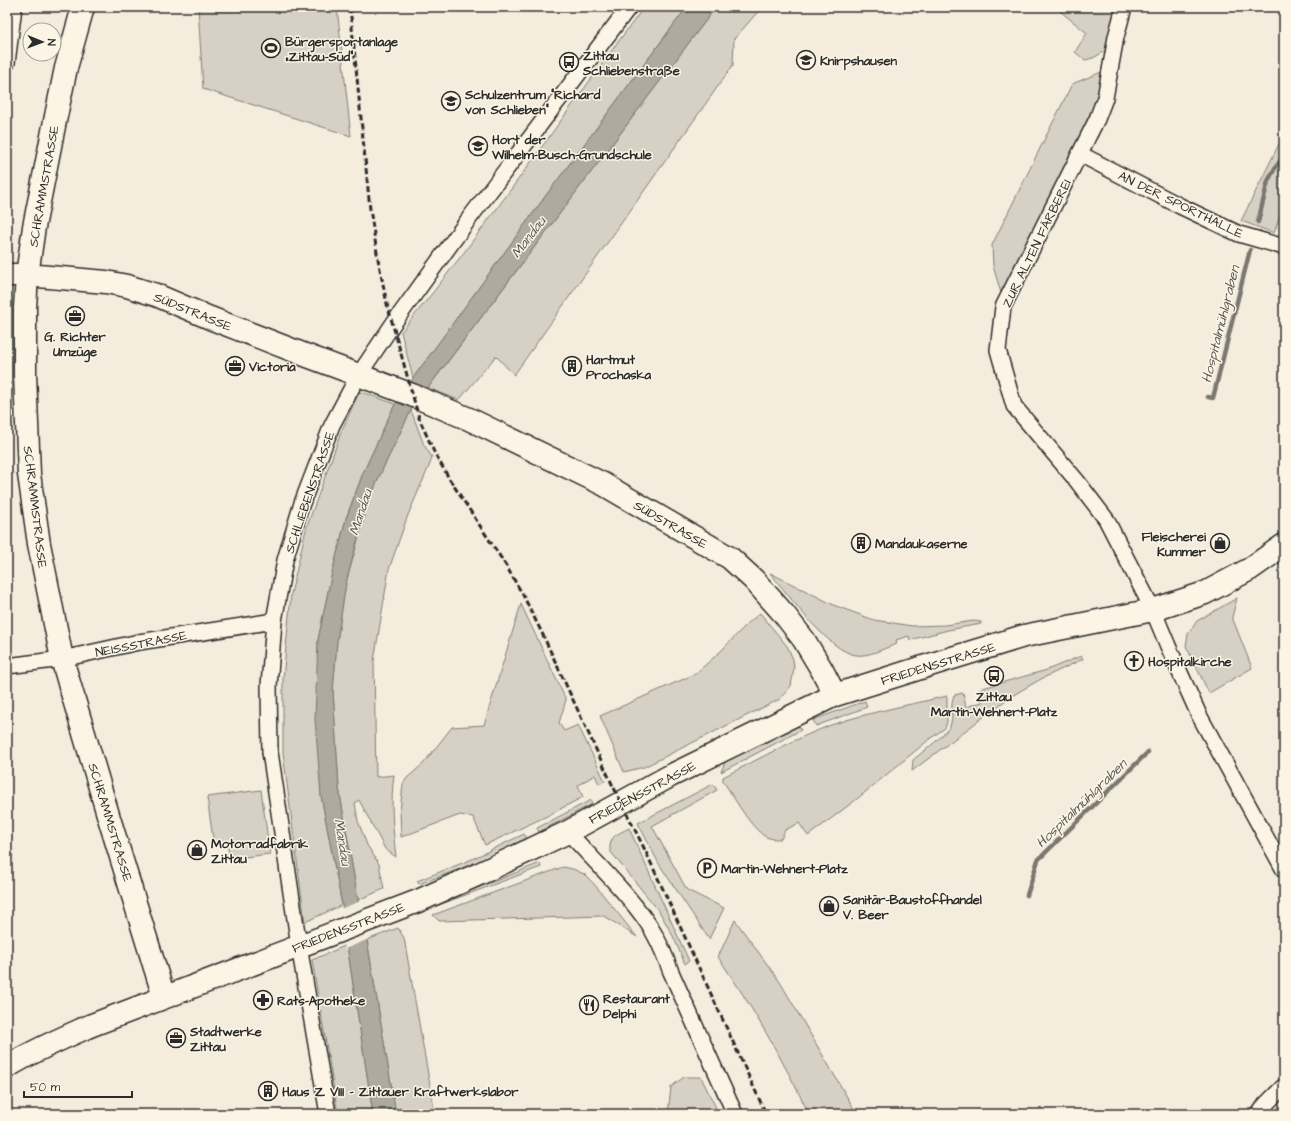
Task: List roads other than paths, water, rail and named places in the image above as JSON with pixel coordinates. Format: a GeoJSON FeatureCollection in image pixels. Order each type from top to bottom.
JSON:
{"type":"FeatureCollection","features":[{"type":"Feature","properties":{"kind":"main road","name":"SCHRAMMSTRASSE"},"geometry":{"type":"LineString","coordinates":[[83,7],[66,68],[34,227],[17,275],[25,308],[25,374],[29,474],[39,544],[62,659],[164,997]]}},
{"type":"Feature","properties":{"kind":"main road","name":"SÜDSTRASSE"},"geometry":{"type":"LineString","coordinates":[[17,275],[106,282],[127,286],[156,295],[210,318],[412,395],[475,422],[603,484],[730,558],[762,589],[804,640],[822,670],[834,695]]}},
{"type":"Feature","properties":{"kind":"main road","name":"FRIEDENSSTRASSE"},"geometry":{"type":"LineString","coordinates":[[7,1067],[22,1057],[56,1040],[164,997],[418,901],[479,874],[568,832],[670,776],[834,695],[1024,636],[1153,610],[1205,593],[1250,569],[1284,545]]}},
{"type":"Feature","properties":{"kind":"street"},"geometry":{"type":"LineString","coordinates":[[7,63],[14,7]]}},
{"type":"Feature","properties":{"kind":"street","name":"SCHLIEBENSTRASSE"},"geometry":{"type":"LineString","coordinates":[[328,1114],[306,943],[270,752],[269,686],[274,621],[285,560],[302,503],[332,425],[365,378],[393,324],[471,216],[629,7]]}},
{"type":"Feature","properties":{"kind":"street","name":"ZUR ALTEN FÄRBEREI"},"geometry":{"type":"LineString","coordinates":[[1124,7],[1116,38],[1105,98],[1097,119],[1080,154],[1003,307],[998,350],[1014,406],[1077,481],[1106,519],[1153,610],[1199,716],[1284,870]]}},
{"type":"Feature","properties":{"kind":"street","name":"AN DER SPORTHALLE"},"geometry":{"type":"LineString","coordinates":[[1080,154],[1180,206],[1239,234],[1284,247]]}},
{"type":"Feature","properties":{"kind":"street","name":"NEISSSTRASSE"},"geometry":{"type":"LineString","coordinates":[[7,666],[62,659],[139,642],[274,621]]}},
{"type":"Feature","properties":{"kind":"street"},"geometry":{"type":"LineString","coordinates":[[568,832],[633,903],[650,926],[662,949],[735,1114]]}},
{"type":"Feature","properties":{"kind":"street"},"geometry":{"type":"LineString","coordinates":[[1259,1114],[1266,1104],[1284,1086]]}},
{"type":"Feature","properties":{"kind":"water","name":"Mandau"},"geometry":{"type":"Polygon","coordinates":[[[687,7],[716,7],[411,410],[379,477],[361,526],[346,583],[337,641],[333,691],[339,788],[358,900],[367,940],[396,1114],[373,1114],[342,905],[321,796],[315,719],[318,640],[331,577],[346,519],[363,473],[392,410],[413,378],[547,194],[687,7]]]}},
{"type":"Feature","properties":{"kind":"waterway","name":"Hospitalmühlgraben"},"geometry":{"type":"LineString","coordinates":[[1258,222],[1268,181],[1284,156]]}},
{"type":"Feature","properties":{"kind":"waterway","name":"Hospitalmühlgraben"},"geometry":{"type":"LineString","coordinates":[[1208,397],[1213,398],[1250,250]]}},
{"type":"Feature","properties":{"kind":"waterway","name":"Hospitalmühlgraben"},"geometry":{"type":"LineString","coordinates":[[1027,895],[1038,860],[1148,752]]}},
{"type":"Feature","properties":{"kind":"railway"},"geometry":{"type":"LineString","coordinates":[[350,7],[370,209],[378,259],[387,304],[419,418],[434,452],[450,480],[505,564],[523,595],[542,633],[612,784],[645,850],[766,1114]]}},
{"type":"Feature","properties":{"kind":"place","name":"Bürgersportanlage „Zittau-Süd“"},"geometry":{"type":"Point","coordinates":[271,48]}},
{"type":"Feature","properties":{"kind":"place","name":"Knirpshausen"},"geometry":{"type":"Point","coordinates":[806,60]}},
{"type":"Feature","properties":{"kind":"place","name":"Zittau Schliebenstraße"},"geometry":{"type":"Point","coordinates":[569,62]}},
{"type":"Feature","properties":{"kind":"place","name":"Schulzentrum \"Richard von Schlieben\""},"geometry":{"type":"Point","coordinates":[451,101]}},
{"type":"Feature","properties":{"kind":"place","name":"Hort der Wilhelm-Busch-Grundschule"},"geometry":{"type":"Point","coordinates":[478,146]}},
{"type":"Feature","properties":{"kind":"place","name":"G. Richter Umzüge"},"geometry":{"type":"Point","coordinates":[75,316]}},
{"type":"Feature","properties":{"kind":"place","name":"Victoria"},"geometry":{"type":"Point","coordinates":[235,366]}},
{"type":"Feature","properties":{"kind":"place","name":"Hartmut Prochaska"},"geometry":{"type":"Point","coordinates":[572,366]}},
{"type":"Feature","properties":{"kind":"place","name":"Mandaukaserne"},"geometry":{"type":"Point","coordinates":[861,543]}},
{"type":"Feature","properties":{"kind":"place","name":"Fleischerei Kummer"},"geometry":{"type":"Point","coordinates":[1220,543]}},
{"type":"Feature","properties":{"kind":"place","name":"Hospitalkirche"},"geometry":{"type":"Point","coordinates":[1134,661]}},
{"type":"Feature","properties":{"kind":"place","name":"Zittau Martin-Wehnert-Platz"},"geometry":{"type":"Point","coordinates":[994,676]}},
{"type":"Feature","properties":{"kind":"place","name":"Motorradfabrik Zittau"},"geometry":{"type":"Point","coordinates":[197,850]}},
{"type":"Feature","properties":{"kind":"place","name":"Martin-Wehnert-Platz"},"geometry":{"type":"Point","coordinates":[707,868]}},
{"type":"Feature","properties":{"kind":"place","name":"Sanitär-Baustoffhandel V. Beer"},"geometry":{"type":"Point","coordinates":[829,906]}},
{"type":"Feature","properties":{"kind":"place","name":"Rats-Apotheke"},"geometry":{"type":"Point","coordinates":[263,1000]}},
{"type":"Feature","properties":{"kind":"place","name":"Restaurant Delphi"},"geometry":{"type":"Point","coordinates":[589,1005]}},
{"type":"Feature","properties":{"kind":"place","name":"Stadtwerke Zittau"},"geometry":{"type":"Point","coordinates":[176,1038]}},
{"type":"Feature","properties":{"kind":"place","name":"Haus Z VIII - Zittauer Kraftwerkslabor"},"geometry":{"type":"Point","coordinates":[268,1091]}}]}
